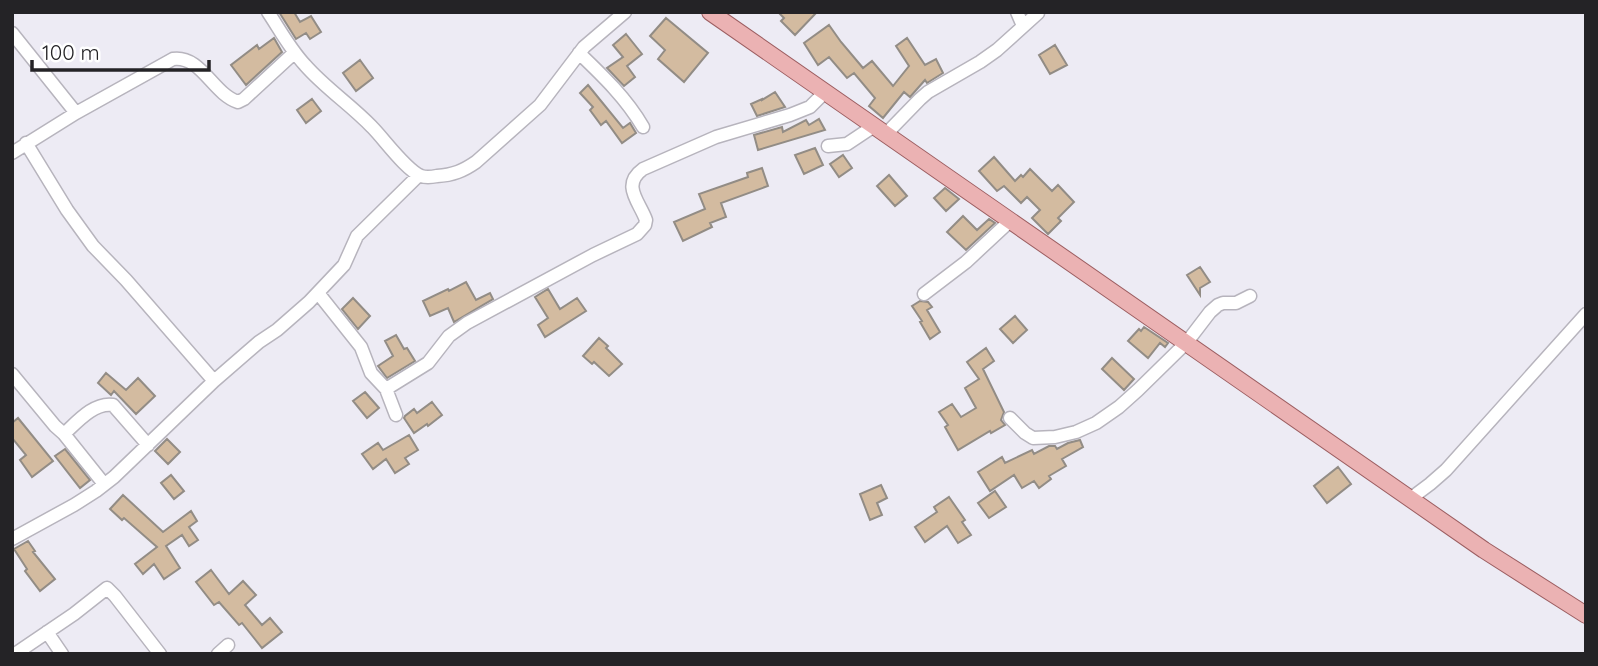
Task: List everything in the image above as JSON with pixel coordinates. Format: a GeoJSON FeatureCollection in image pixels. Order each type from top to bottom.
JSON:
{"type":"FeatureCollection","features":[{"type":"Feature","properties":{"kind":"main road"},"geometry":{"type":"LineString","coordinates":[[710,12],[1484,550],[1586,615]]}},
{"type":"Feature","properties":{"kind":"street"},"geometry":{"type":"LineString","coordinates":[[268,12],[294,52],[326,87],[366,121],[408,166],[419,175],[427,177],[453,175],[471,166],[540,105],[579,53],[625,12]]}},
{"type":"Feature","properties":{"kind":"street"},"geometry":{"type":"LineString","coordinates":[[1017,12],[1023,26]]}},
{"type":"Feature","properties":{"kind":"street"},"geometry":{"type":"LineString","coordinates":[[828,146],[847,144],[880,130],[928,92],[981,62],[1038,13]]}},
{"type":"Feature","properties":{"kind":"street"},"geometry":{"type":"LineString","coordinates":[[12,33],[76,113]]}},
{"type":"Feature","properties":{"kind":"street"},"geometry":{"type":"LineString","coordinates":[[12,153],[76,113],[173,59],[182,58],[192,63],[223,93],[238,102],[294,52]]}},
{"type":"Feature","properties":{"kind":"street"},"geometry":{"type":"LineString","coordinates":[[579,53],[622,96],[643,127]]}},
{"type":"Feature","properties":{"kind":"street"},"geometry":{"type":"LineString","coordinates":[[386,389],[428,363],[449,335],[484,313],[637,234],[646,220],[632,189],[635,176],[643,169],[716,137],[810,107],[825,92]]}},
{"type":"Feature","properties":{"kind":"street"},"geometry":{"type":"LineString","coordinates":[[26,143],[67,210],[93,246],[214,381]]}},
{"type":"Feature","properties":{"kind":"street"},"geometry":{"type":"LineString","coordinates":[[12,539],[74,505],[104,484],[214,381],[277,330],[344,265],[357,236],[419,175]]}},
{"type":"Feature","properties":{"kind":"street"},"geometry":{"type":"LineString","coordinates":[[924,294],[966,262],[1010,221]]}},
{"type":"Feature","properties":{"kind":"street"},"geometry":{"type":"LineString","coordinates":[[318,293],[362,347],[372,373],[386,389],[396,415]]}},
{"type":"Feature","properties":{"kind":"street"},"geometry":{"type":"LineString","coordinates":[[1010,418],[1032,438],[1055,437],[1096,423],[1119,407],[1187,342],[1218,305],[1236,303],[1250,296]]}},
{"type":"Feature","properties":{"kind":"street"},"geometry":{"type":"LineString","coordinates":[[1410,499],[1446,470],[1586,314]]}},
{"type":"Feature","properties":{"kind":"street"},"geometry":{"type":"LineString","coordinates":[[12,374],[104,484]]}},
{"type":"Feature","properties":{"kind":"street"},"geometry":{"type":"LineString","coordinates":[[64,434],[94,408],[106,404],[113,405],[148,445]]}},
{"type":"Feature","properties":{"kind":"street"},"geometry":{"type":"LineString","coordinates":[[15,654],[107,588],[160,654]]}},
{"type":"Feature","properties":{"kind":"street"},"geometry":{"type":"LineString","coordinates":[[47,632],[62,654]]}},
{"type":"Feature","properties":{"kind":"building"},"geometry":{"type":"Polygon","coordinates":[[[279,12],[294,12],[300,22],[311,16],[321,32],[310,39],[306,33],[296,39],[279,12]]]}},
{"type":"Feature","properties":{"kind":"building"},"geometry":{"type":"Polygon","coordinates":[[[778,12],[817,12],[795,35],[781,21],[784,18],[778,12]]]}},
{"type":"Feature","properties":{"kind":"building"},"geometry":{"type":"Polygon","coordinates":[[[666,18],[708,53],[684,82],[658,59],[665,50],[650,36],[666,18]]]}},
{"type":"Feature","properties":{"kind":"building"},"geometry":{"type":"Polygon","coordinates":[[[829,25],[863,68],[872,61],[893,86],[909,66],[896,46],[907,38],[925,65],[936,59],[943,73],[927,83],[925,80],[910,97],[904,92],[883,118],[869,106],[875,98],[854,73],[847,78],[829,57],[818,65],[804,43],[829,25]]]}},
{"type":"Feature","properties":{"kind":"building"},"geometry":{"type":"Polygon","coordinates":[[[626,34],[642,54],[627,66],[635,77],[624,86],[607,68],[623,57],[613,45],[626,34]]]}},
{"type":"Feature","properties":{"kind":"building"},"geometry":{"type":"Polygon","coordinates":[[[274,38],[282,52],[246,85],[231,65],[257,45],[259,49],[274,38]]]}},
{"type":"Feature","properties":{"kind":"building"},"geometry":{"type":"Polygon","coordinates":[[[1055,45],[1067,65],[1050,74],[1039,55],[1055,45]]]}},
{"type":"Feature","properties":{"kind":"building"},"geometry":{"type":"Polygon","coordinates":[[[360,60],[373,78],[356,91],[343,73],[360,60]]]}},
{"type":"Feature","properties":{"kind":"building"},"geometry":{"type":"Polygon","coordinates":[[[588,85],[623,128],[630,123],[636,133],[622,143],[606,121],[601,125],[590,110],[593,107],[580,93],[588,85]]]}},
{"type":"Feature","properties":{"kind":"building"},"geometry":{"type":"Polygon","coordinates":[[[775,92],[785,107],[757,116],[751,104],[775,92]]]}},
{"type":"Feature","properties":{"kind":"building"},"geometry":{"type":"Polygon","coordinates":[[[312,99],[321,111],[306,123],[297,110],[312,99]]]}},
{"type":"Feature","properties":{"kind":"building"},"geometry":{"type":"Polygon","coordinates":[[[819,119],[825,130],[758,150],[754,135],[782,127],[783,132],[806,120],[809,125],[819,119]]]}},
{"type":"Feature","properties":{"kind":"building"},"geometry":{"type":"Polygon","coordinates":[[[815,148],[823,165],[804,174],[795,155],[815,148]]]}},
{"type":"Feature","properties":{"kind":"building"},"geometry":{"type":"Polygon","coordinates":[[[843,155],[852,168],[839,177],[830,164],[843,155]]]}},
{"type":"Feature","properties":{"kind":"building"},"geometry":{"type":"Polygon","coordinates":[[[994,157],[1015,181],[1030,169],[1052,191],[1058,185],[1074,202],[1058,218],[1061,221],[1048,234],[1032,218],[1040,210],[1027,197],[1021,203],[1004,186],[997,191],[979,171],[994,157]]]}},
{"type":"Feature","properties":{"kind":"building"},"geometry":{"type":"Polygon","coordinates":[[[762,168],[768,186],[721,203],[726,217],[710,223],[712,227],[683,241],[674,222],[705,209],[699,194],[748,177],[747,173],[762,168]]]}},
{"type":"Feature","properties":{"kind":"building"},"geometry":{"type":"Polygon","coordinates":[[[889,175],[907,196],[895,206],[877,186],[889,175]]]}},
{"type":"Feature","properties":{"kind":"building"},"geometry":{"type":"Polygon","coordinates":[[[945,188],[959,199],[946,211],[934,198],[945,188]]]}},
{"type":"Feature","properties":{"kind":"building"},"geometry":{"type":"Polygon","coordinates":[[[963,216],[977,230],[989,219],[995,223],[966,250],[947,232],[963,216]]]}},
{"type":"Feature","properties":{"kind":"building"},"geometry":{"type":"Polygon","coordinates":[[[1200,267],[1210,282],[1200,288],[1200,295],[1187,275],[1200,267]]]}},
{"type":"Feature","properties":{"kind":"building"},"geometry":{"type":"Polygon","coordinates":[[[466,282],[476,300],[490,293],[493,299],[454,322],[448,308],[430,316],[423,301],[466,282]]]}},
{"type":"Feature","properties":{"kind":"building"},"geometry":{"type":"Polygon","coordinates":[[[548,289],[560,309],[577,298],[586,311],[545,337],[538,325],[548,318],[535,297],[548,289]]]}},
{"type":"Feature","properties":{"kind":"building"},"geometry":{"type":"Polygon","coordinates":[[[353,298],[370,316],[358,329],[342,309],[353,298]]]}},
{"type":"Feature","properties":{"kind":"building"},"geometry":{"type":"Polygon","coordinates":[[[920,301],[928,302],[932,307],[927,310],[940,332],[930,339],[912,306],[920,301]]]}},
{"type":"Feature","properties":{"kind":"building"},"geometry":{"type":"Polygon","coordinates":[[[1015,316],[1027,330],[1013,343],[1000,329],[1015,316]]]}},
{"type":"Feature","properties":{"kind":"building"},"geometry":{"type":"Polygon","coordinates":[[[1144,327],[1168,343],[1165,347],[1160,343],[1148,358],[1128,341],[1144,327]]]}},
{"type":"Feature","properties":{"kind":"building"},"geometry":{"type":"Polygon","coordinates":[[[396,335],[415,361],[387,378],[378,366],[393,356],[385,341],[396,335]]]}},
{"type":"Feature","properties":{"kind":"building"},"geometry":{"type":"Polygon","coordinates":[[[599,338],[622,364],[609,376],[583,356],[599,338]]]}},
{"type":"Feature","properties":{"kind":"building"},"geometry":{"type":"Polygon","coordinates":[[[986,348],[994,361],[983,369],[1004,412],[1001,420],[1005,425],[958,450],[945,427],[948,425],[939,412],[952,404],[961,417],[976,408],[965,388],[979,379],[967,362],[986,348]]]}},
{"type":"Feature","properties":{"kind":"building"},"geometry":{"type":"Polygon","coordinates":[[[1112,358],[1134,379],[1124,390],[1102,369],[1112,358]]]}},
{"type":"Feature","properties":{"kind":"building"},"geometry":{"type":"Polygon","coordinates":[[[106,373],[126,390],[138,378],[155,396],[136,414],[114,391],[111,395],[98,383],[106,373]]]}},
{"type":"Feature","properties":{"kind":"building"},"geometry":{"type":"Polygon","coordinates":[[[365,392],[379,408],[367,418],[353,401],[365,392]]]}},
{"type":"Feature","properties":{"kind":"building"},"geometry":{"type":"Polygon","coordinates":[[[432,402],[442,415],[414,433],[405,416],[414,409],[417,413],[432,402]]]}},
{"type":"Feature","properties":{"kind":"building"},"geometry":{"type":"Polygon","coordinates":[[[18,418],[53,461],[32,477],[20,460],[26,455],[12,438],[12,423],[18,418]]]}},
{"type":"Feature","properties":{"kind":"building"},"geometry":{"type":"Polygon","coordinates":[[[409,435],[418,450],[405,458],[409,464],[395,473],[386,459],[373,469],[362,454],[378,443],[383,450],[409,435]]]}},
{"type":"Feature","properties":{"kind":"building"},"geometry":{"type":"Polygon","coordinates":[[[167,439],[180,452],[168,464],[155,451],[167,439]]]}},
{"type":"Feature","properties":{"kind":"building"},"geometry":{"type":"Polygon","coordinates":[[[1080,440],[1083,447],[1062,459],[1066,466],[1049,476],[1051,479],[1039,488],[1034,481],[1022,488],[1014,475],[990,491],[978,472],[1002,457],[1005,463],[1032,450],[1034,454],[1049,446],[1055,446],[1057,449],[1080,440]]]}},
{"type":"Feature","properties":{"kind":"building"},"geometry":{"type":"Polygon","coordinates":[[[65,449],[90,480],[80,488],[55,456],[65,449]]]}},
{"type":"Feature","properties":{"kind":"building"},"geometry":{"type":"Polygon","coordinates":[[[1338,467],[1351,484],[1327,503],[1314,486],[1338,467]]]}},
{"type":"Feature","properties":{"kind":"building"},"geometry":{"type":"Polygon","coordinates":[[[171,475],[184,491],[174,499],[161,483],[171,475]]]}},
{"type":"Feature","properties":{"kind":"building"},"geometry":{"type":"Polygon","coordinates":[[[881,485],[887,498],[877,503],[882,515],[870,520],[860,494],[881,485]]]}},
{"type":"Feature","properties":{"kind":"building"},"geometry":{"type":"Polygon","coordinates":[[[995,491],[1006,507],[989,518],[978,503],[995,491]]]}},
{"type":"Feature","properties":{"kind":"building"},"geometry":{"type":"Polygon","coordinates":[[[123,495],[163,532],[191,511],[197,521],[189,527],[198,540],[189,546],[182,535],[166,546],[180,568],[164,579],[154,564],[143,574],[135,564],[157,547],[110,509],[123,495]]]}},
{"type":"Feature","properties":{"kind":"building"},"geometry":{"type":"Polygon","coordinates":[[[949,497],[965,520],[962,522],[971,535],[958,543],[947,526],[925,542],[915,527],[937,512],[934,507],[949,497]]]}},
{"type":"Feature","properties":{"kind":"building"},"geometry":{"type":"Polygon","coordinates":[[[28,541],[35,551],[33,552],[55,579],[40,591],[25,571],[27,569],[14,549],[28,541]]]}},
{"type":"Feature","properties":{"kind":"building"},"geometry":{"type":"Polygon","coordinates":[[[211,570],[229,594],[243,581],[256,595],[245,605],[262,625],[270,618],[282,632],[262,648],[242,623],[239,625],[219,602],[214,605],[196,582],[211,570]]]}}]}
